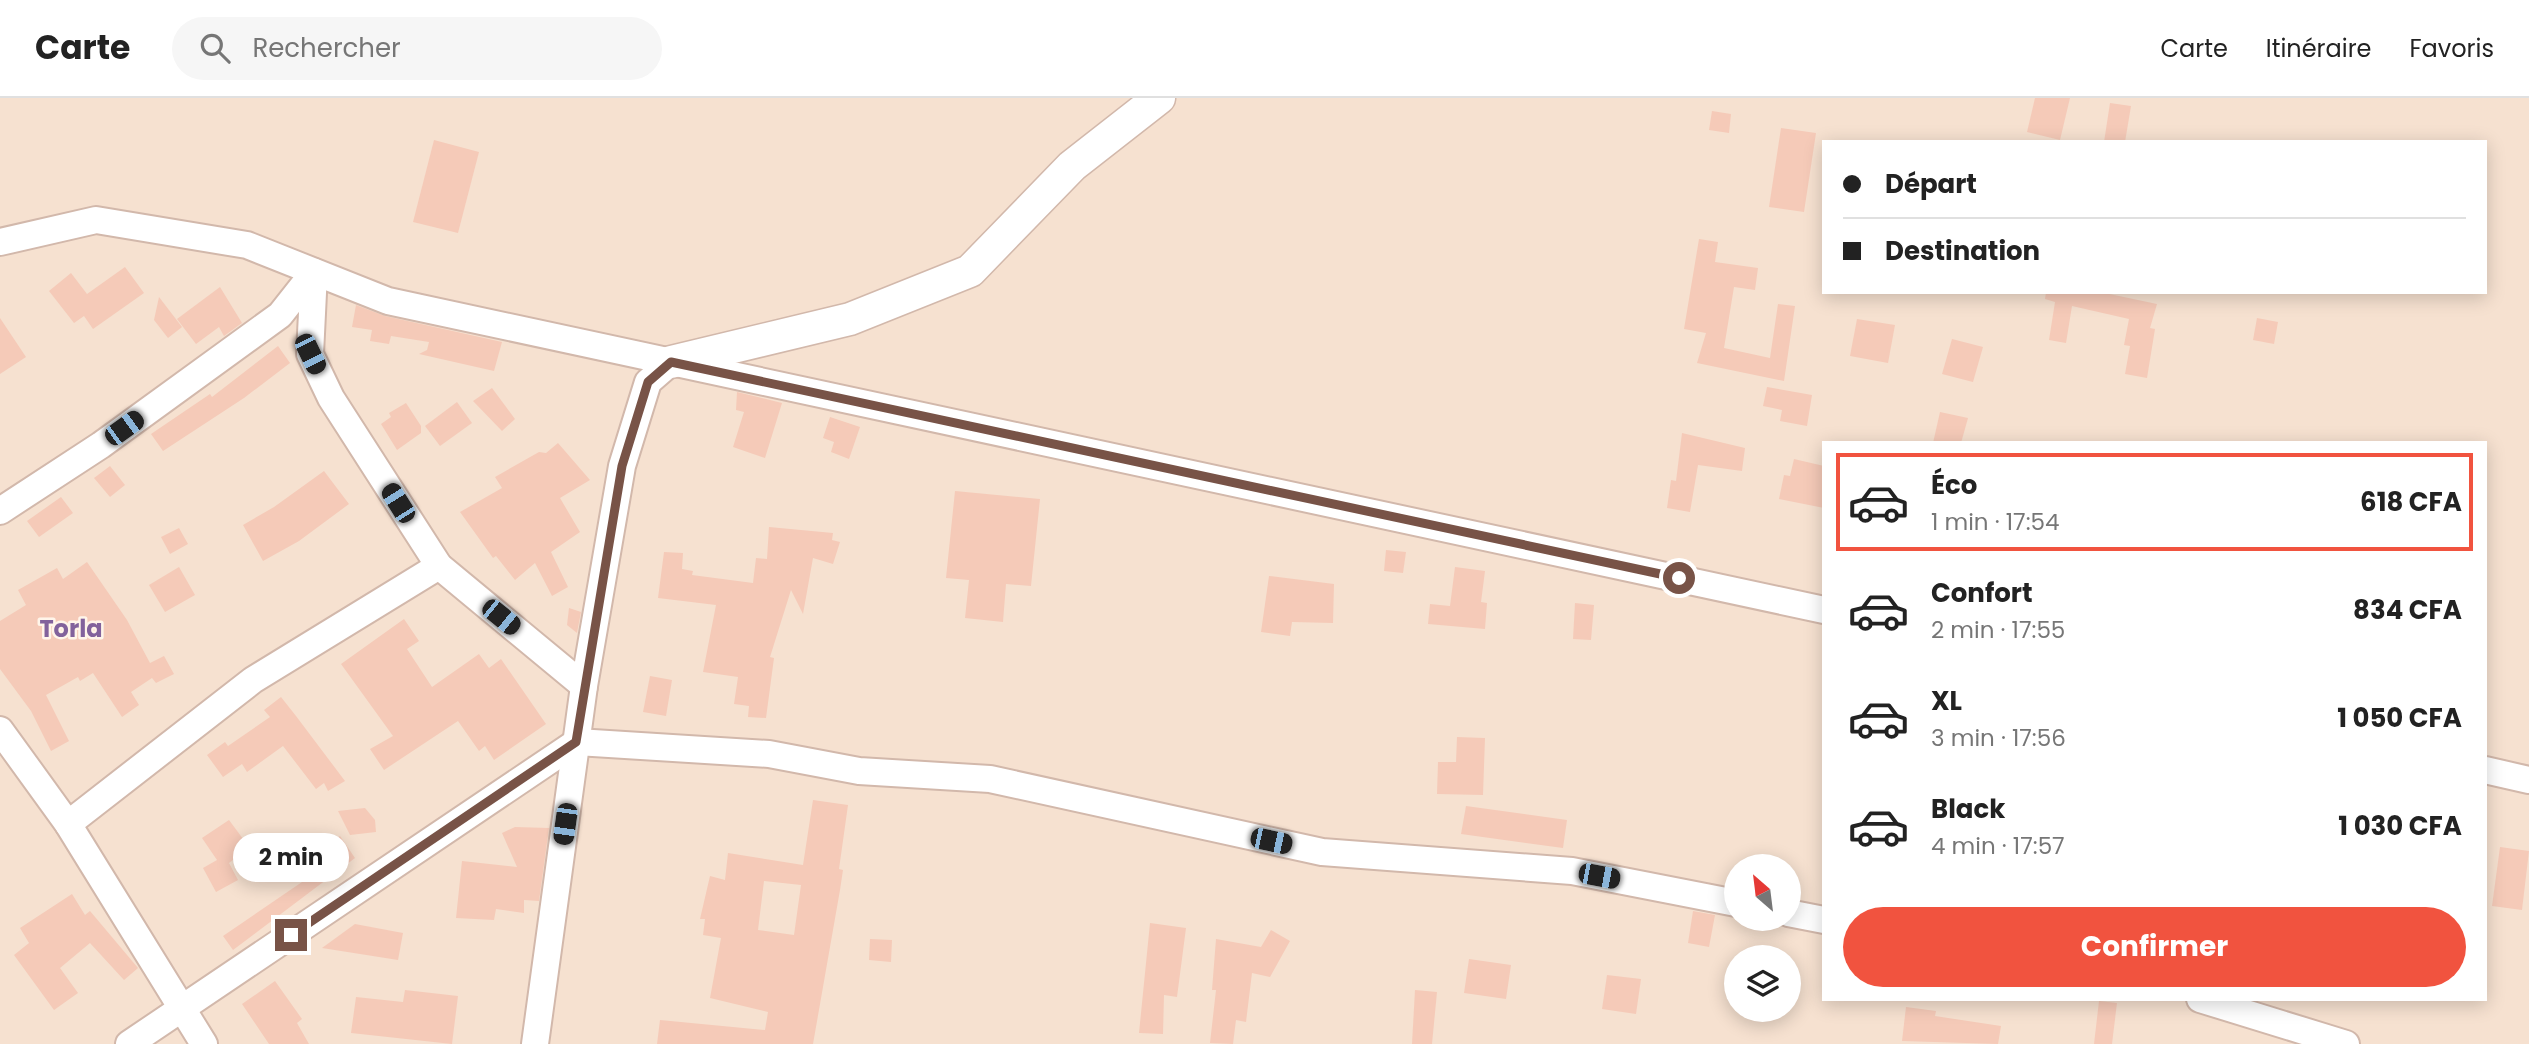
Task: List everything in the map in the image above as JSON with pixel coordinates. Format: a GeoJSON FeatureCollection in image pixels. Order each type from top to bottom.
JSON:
{"type":"FeatureCollection","features":[{"type":"Feature","properties":{"kind":"street"},"geometry":{"type":"LineString","coordinates":[[535,1044],[584,686],[622,466],[648,382],[671,362],[850,319],[970,271],[1072,166],[1159,98]]}},
{"type":"Feature","properties":{"kind":"street"},"geometry":{"type":"LineString","coordinates":[[0,242],[96,220],[247,245],[388,301],[1822,610]]}},
{"type":"Feature","properties":{"kind":"street"},"geometry":{"type":"LineString","coordinates":[[0,511],[102,444],[279,315],[314,272]]}},
{"type":"Feature","properties":{"kind":"street"},"geometry":{"type":"LineString","coordinates":[[314,272],[310,354],[331,398],[439,566],[584,686]]}},
{"type":"Feature","properties":{"kind":"street"},"geometry":{"type":"LineString","coordinates":[[68,824],[253,681],[439,566]]}},
{"type":"Feature","properties":{"kind":"street"},"geometry":{"type":"LineString","coordinates":[[0,730],[68,824],[204,1044]]}},
{"type":"Feature","properties":{"kind":"street"},"geometry":{"type":"LineString","coordinates":[[129,1044],[576,742],[769,754],[859,771],[990,779],[1322,852],[1572,871],[1724,901]]}},
{"type":"Feature","properties":{"kind":"street"},"geometry":{"type":"LineString","coordinates":[[2487,770],[2529,780]]}},
{"type":"Feature","properties":{"kind":"street"},"geometry":{"type":"LineString","coordinates":[[1801,916],[1822,920]]}},
{"type":"Feature","properties":{"kind":"street"},"geometry":{"type":"LineString","coordinates":[[2206,1001],[2346,1044]]}},
{"type":"Feature","properties":{"kind":"shaded area"},"geometry":{"type":"Polygon","coordinates":[[[0,98],[2529,98],[2529,1044],[0,1044],[0,98]]]}},
{"type":"Feature","properties":{"kind":"building"},"geometry":{"type":"Polygon","coordinates":[[[2035,98],[2070,98],[2060,140],[2027,132],[2035,98]]]}},
{"type":"Feature","properties":{"kind":"building"},"geometry":{"type":"Polygon","coordinates":[[[2110,103],[2131,106],[2125,140],[2104,140],[2110,103]]]}},
{"type":"Feature","properties":{"kind":"building"},"geometry":{"type":"Polygon","coordinates":[[[1712,111],[1731,114],[1729,133],[1709,130],[1712,111]]]}},
{"type":"Feature","properties":{"kind":"building"},"geometry":{"type":"Polygon","coordinates":[[[1781,128],[1816,133],[1804,212],[1769,207],[1781,128]]]}},
{"type":"Feature","properties":{"kind":"building"},"geometry":{"type":"Polygon","coordinates":[[[434,140],[479,152],[458,233],[413,222],[434,140]]]}},
{"type":"Feature","properties":{"kind":"building"},"geometry":{"type":"Polygon","coordinates":[[[1699,239],[1718,242],[1715,262],[1758,268],[1755,290],[1734,287],[1724,348],[1770,358],[1778,304],[1795,306],[1784,381],[1697,363],[1706,333],[1684,329],[1699,239]]]}},
{"type":"Feature","properties":{"kind":"building"},"geometry":{"type":"Polygon","coordinates":[[[125,267],[144,293],[93,329],[84,316],[74,323],[49,291],[71,273],[87,294],[125,267]]]}},
{"type":"Feature","properties":{"kind":"building"},"geometry":{"type":"Polygon","coordinates":[[[220,287],[242,323],[224,336],[219,327],[196,344],[177,319],[220,287]]]}},
{"type":"Feature","properties":{"kind":"building"},"geometry":{"type":"Polygon","coordinates":[[[2046,294],[2110,294],[2157,304],[2150,328],[2155,329],[2147,378],[2125,374],[2130,346],[2124,345],[2129,319],[2072,306],[2066,343],[2049,340],[2055,302],[2045,299],[2046,294]]]}},
{"type":"Feature","properties":{"kind":"building"},"geometry":{"type":"Polygon","coordinates":[[[159,297],[182,327],[168,338],[154,320],[159,297]]]}},
{"type":"Feature","properties":{"kind":"building"},"geometry":{"type":"Polygon","coordinates":[[[356,305],[385,316],[502,342],[494,371],[419,354],[427,350],[429,342],[391,336],[389,344],[370,341],[372,330],[352,327],[356,305]]]}},
{"type":"Feature","properties":{"kind":"building"},"geometry":{"type":"Polygon","coordinates":[[[0,318],[26,357],[0,374],[0,318]]]}},
{"type":"Feature","properties":{"kind":"building"},"geometry":{"type":"Polygon","coordinates":[[[2257,318],[2278,322],[2274,344],[2253,340],[2257,318]]]}},
{"type":"Feature","properties":{"kind":"building"},"geometry":{"type":"Polygon","coordinates":[[[1857,319],[1895,325],[1888,363],[1850,356],[1857,319]]]}},
{"type":"Feature","properties":{"kind":"building"},"geometry":{"type":"Polygon","coordinates":[[[1952,339],[1983,347],[1973,382],[1942,374],[1952,339]]]}},
{"type":"Feature","properties":{"kind":"building"},"geometry":{"type":"Polygon","coordinates":[[[278,346],[290,363],[244,398],[163,451],[151,434],[210,394],[212,397],[278,346]]]}},
{"type":"Feature","properties":{"kind":"building"},"geometry":{"type":"Polygon","coordinates":[[[1767,387],[1812,395],[1807,426],[1780,421],[1782,410],[1763,406],[1767,387]]]}},
{"type":"Feature","properties":{"kind":"building"},"geometry":{"type":"Polygon","coordinates":[[[492,388],[515,419],[502,431],[473,401],[492,388]]]}},
{"type":"Feature","properties":{"kind":"building"},"geometry":{"type":"Polygon","coordinates":[[[737,392],[782,403],[765,458],[733,447],[744,412],[736,410],[737,392]]]}},
{"type":"Feature","properties":{"kind":"building"},"geometry":{"type":"Polygon","coordinates":[[[457,402],[472,423],[440,446],[425,426],[457,402]]]}},
{"type":"Feature","properties":{"kind":"building"},"geometry":{"type":"Polygon","coordinates":[[[406,403],[421,426],[421,433],[397,450],[381,424],[391,417],[389,413],[406,403]]]}},
{"type":"Feature","properties":{"kind":"building"},"geometry":{"type":"Polygon","coordinates":[[[1940,412],[1968,418],[1962,441],[1933,441],[1940,412]]]}},
{"type":"Feature","properties":{"kind":"building"},"geometry":{"type":"Polygon","coordinates":[[[830,417],[860,427],[849,459],[831,452],[834,442],[823,438],[830,417]]]}},
{"type":"Feature","properties":{"kind":"building"},"geometry":{"type":"Polygon","coordinates":[[[1682,433],[1745,448],[1742,471],[1698,465],[1690,512],[1667,508],[1671,480],[1676,481],[1682,433]]]}},
{"type":"Feature","properties":{"kind":"building"},"geometry":{"type":"Polygon","coordinates":[[[558,443],[590,480],[560,498],[580,532],[551,552],[568,587],[552,596],[535,563],[515,580],[496,556],[493,558],[460,512],[502,488],[495,477],[539,452],[546,453],[558,443]]]}},
{"type":"Feature","properties":{"kind":"building"},"geometry":{"type":"Polygon","coordinates":[[[1794,459],[1822,466],[1822,508],[1779,499],[1784,475],[1790,476],[1794,459]]]}},
{"type":"Feature","properties":{"kind":"building"},"geometry":{"type":"Polygon","coordinates":[[[110,466],[125,485],[110,497],[94,478],[110,466]]]}},
{"type":"Feature","properties":{"kind":"building"},"geometry":{"type":"Polygon","coordinates":[[[324,471],[349,504],[299,541],[263,561],[243,525],[274,507],[324,471]]]}},
{"type":"Feature","properties":{"kind":"building"},"geometry":{"type":"Polygon","coordinates":[[[955,491],[1040,499],[1031,586],[1006,584],[1003,622],[965,618],[969,580],[946,578],[955,491]]]}},
{"type":"Feature","properties":{"kind":"building"},"geometry":{"type":"Polygon","coordinates":[[[61,497],[73,513],[39,537],[27,521],[61,497]]]}},
{"type":"Feature","properties":{"kind":"building"},"geometry":{"type":"Polygon","coordinates":[[[769,527],[833,533],[832,540],[840,542],[833,564],[813,558],[803,614],[791,590],[770,657],[774,658],[766,718],[748,717],[749,706],[734,704],[738,677],[703,672],[716,605],[658,598],[664,552],[683,553],[682,569],[693,571],[692,575],[753,583],[756,558],[767,559],[769,527]]]}},
{"type":"Feature","properties":{"kind":"building"},"geometry":{"type":"Polygon","coordinates":[[[179,528],[188,544],[170,554],[161,537],[179,528]]]}},
{"type":"Feature","properties":{"kind":"building"},"geometry":{"type":"Polygon","coordinates":[[[1386,550],[1406,552],[1403,573],[1384,571],[1386,550]]]}},
{"type":"Feature","properties":{"kind":"building"},"geometry":{"type":"Polygon","coordinates":[[[87,562],[127,620],[150,663],[164,656],[174,674],[156,683],[152,678],[131,692],[139,705],[122,717],[93,673],[80,681],[78,677],[46,695],[69,741],[51,751],[31,711],[0,669],[0,621],[26,605],[18,590],[57,568],[63,579],[87,562]]]}},
{"type":"Feature","properties":{"kind":"building"},"geometry":{"type":"Polygon","coordinates":[[[179,567],[195,595],[165,612],[149,585],[179,567]]]}},
{"type":"Feature","properties":{"kind":"building"},"geometry":{"type":"Polygon","coordinates":[[[1455,567],[1485,571],[1481,602],[1487,603],[1485,629],[1428,624],[1430,604],[1450,606],[1455,567]]]}},
{"type":"Feature","properties":{"kind":"building"},"geometry":{"type":"Polygon","coordinates":[[[1269,576],[1334,584],[1333,623],[1292,622],[1290,636],[1261,632],[1269,576]]]}},
{"type":"Feature","properties":{"kind":"building"},"geometry":{"type":"Polygon","coordinates":[[[1575,603],[1594,605],[1591,640],[1573,639],[1575,603]]]}},
{"type":"Feature","properties":{"kind":"building"},"geometry":{"type":"Polygon","coordinates":[[[569,608],[581,612],[577,633],[567,625],[569,608]]]}},
{"type":"Feature","properties":{"kind":"building"},"geometry":{"type":"Polygon","coordinates":[[[404,619],[419,641],[407,649],[432,687],[479,654],[489,668],[501,659],[546,724],[494,760],[485,746],[479,751],[458,721],[384,770],[370,749],[393,736],[341,664],[404,619]]]}},
{"type":"Feature","properties":{"kind":"building"},"geometry":{"type":"Polygon","coordinates":[[[650,676],[672,680],[666,716],[643,712],[650,676]]]}},
{"type":"Feature","properties":{"kind":"building"},"geometry":{"type":"Polygon","coordinates":[[[281,697],[345,781],[328,791],[324,783],[316,789],[283,746],[247,772],[242,764],[223,777],[207,755],[225,742],[228,746],[270,717],[264,710],[281,697]]]}},
{"type":"Feature","properties":{"kind":"building"},"geometry":{"type":"Polygon","coordinates":[[[1457,737],[1485,738],[1483,795],[1437,794],[1438,762],[1456,762],[1457,737]]]}},
{"type":"Feature","properties":{"kind":"building"},"geometry":{"type":"Polygon","coordinates":[[[813,800],[848,805],[839,869],[843,870],[813,1044],[657,1044],[660,1020],[765,1030],[768,1012],[710,998],[721,938],[703,935],[705,919],[700,919],[710,876],[725,880],[728,853],[803,865],[813,800]],[[764,881],[758,930],[794,935],[801,885],[764,881]]]}},
{"type":"Feature","properties":{"kind":"building"},"geometry":{"type":"Polygon","coordinates":[[[1466,806],[1567,820],[1563,848],[1461,834],[1466,806]]]}},
{"type":"Feature","properties":{"kind":"building"},"geometry":{"type":"Polygon","coordinates":[[[365,808],[375,820],[376,832],[350,835],[338,811],[365,808]]]}},
{"type":"Feature","properties":{"kind":"building"},"geometry":{"type":"Polygon","coordinates":[[[229,820],[249,847],[229,863],[238,880],[216,892],[203,868],[217,860],[202,838],[229,820]]]}},
{"type":"Feature","properties":{"kind":"building"},"geometry":{"type":"Polygon","coordinates":[[[515,827],[549,828],[539,901],[524,900],[524,913],[496,909],[494,920],[456,918],[462,861],[517,867],[502,833],[515,827]]]}},
{"type":"Feature","properties":{"kind":"building"},"geometry":{"type":"Polygon","coordinates":[[[340,836],[355,858],[233,950],[223,936],[302,882],[293,869],[340,836]]]}},
{"type":"Feature","properties":{"kind":"building"},"geometry":{"type":"Polygon","coordinates":[[[2500,847],[2529,851],[2522,910],[2492,906],[2500,847]]]}},
{"type":"Feature","properties":{"kind":"building"},"geometry":{"type":"Polygon","coordinates":[[[72,894],[85,915],[90,911],[138,968],[124,980],[90,943],[60,968],[78,993],[54,1010],[14,955],[29,943],[20,928],[72,894]]]}},
{"type":"Feature","properties":{"kind":"building"},"geometry":{"type":"Polygon","coordinates":[[[1693,911],[1715,915],[1709,947],[1688,943],[1693,911]]]}},
{"type":"Feature","properties":{"kind":"building"},"geometry":{"type":"Polygon","coordinates":[[[1150,923],[1186,928],[1177,997],[1164,995],[1163,1034],[1139,1033],[1150,923]]]}},
{"type":"Feature","properties":{"kind":"building"},"geometry":{"type":"Polygon","coordinates":[[[355,924],[403,933],[398,960],[322,948],[355,924]]]}},
{"type":"Feature","properties":{"kind":"building"},"geometry":{"type":"Polygon","coordinates":[[[1271,930],[1290,941],[1270,977],[1252,973],[1246,1022],[1236,1020],[1233,1044],[1210,1043],[1216,990],[1212,990],[1216,939],[1261,947],[1271,930]]]}},
{"type":"Feature","properties":{"kind":"building"},"geometry":{"type":"Polygon","coordinates":[[[870,939],[892,940],[891,962],[869,960],[870,939]]]}},
{"type":"Feature","properties":{"kind":"building"},"geometry":{"type":"Polygon","coordinates":[[[1469,959],[1511,965],[1506,999],[1464,993],[1469,959]]]}},
{"type":"Feature","properties":{"kind":"building"},"geometry":{"type":"Polygon","coordinates":[[[1607,975],[1641,979],[1636,1014],[1602,1009],[1607,975]]]}},
{"type":"Feature","properties":{"kind":"building"},"geometry":{"type":"Polygon","coordinates":[[[275,981],[302,1019],[297,1023],[309,1044],[269,1044],[242,1004],[275,981]]]}},
{"type":"Feature","properties":{"kind":"building"},"geometry":{"type":"Polygon","coordinates":[[[405,990],[458,996],[452,1044],[351,1033],[356,997],[403,1002],[405,990]]]}},
{"type":"Feature","properties":{"kind":"building"},"geometry":{"type":"Polygon","coordinates":[[[1415,990],[1437,992],[1432,1044],[1412,1044],[1415,990]]]}},
{"type":"Feature","properties":{"kind":"building"},"geometry":{"type":"Polygon","coordinates":[[[2099,1001],[2117,1003],[2112,1044],[2094,1044],[2099,1001]]]}},
{"type":"Feature","properties":{"kind":"building"},"geometry":{"type":"Polygon","coordinates":[[[1906,1007],[1936,1011],[1935,1016],[2001,1026],[1998,1044],[1902,1041],[1906,1007]]]}},
{"type":"Feature","properties":{"kind":"district","name":"Torla"},"geometry":{"type":"Point","coordinates":[71,629]}},
{"type":"Feature","properties":{"kind":"route"},"geometry":{"type":"LineString","coordinates":[[291,935],[576,742],[622,466],[648,382],[671,362],[1679,578]]}}]}
